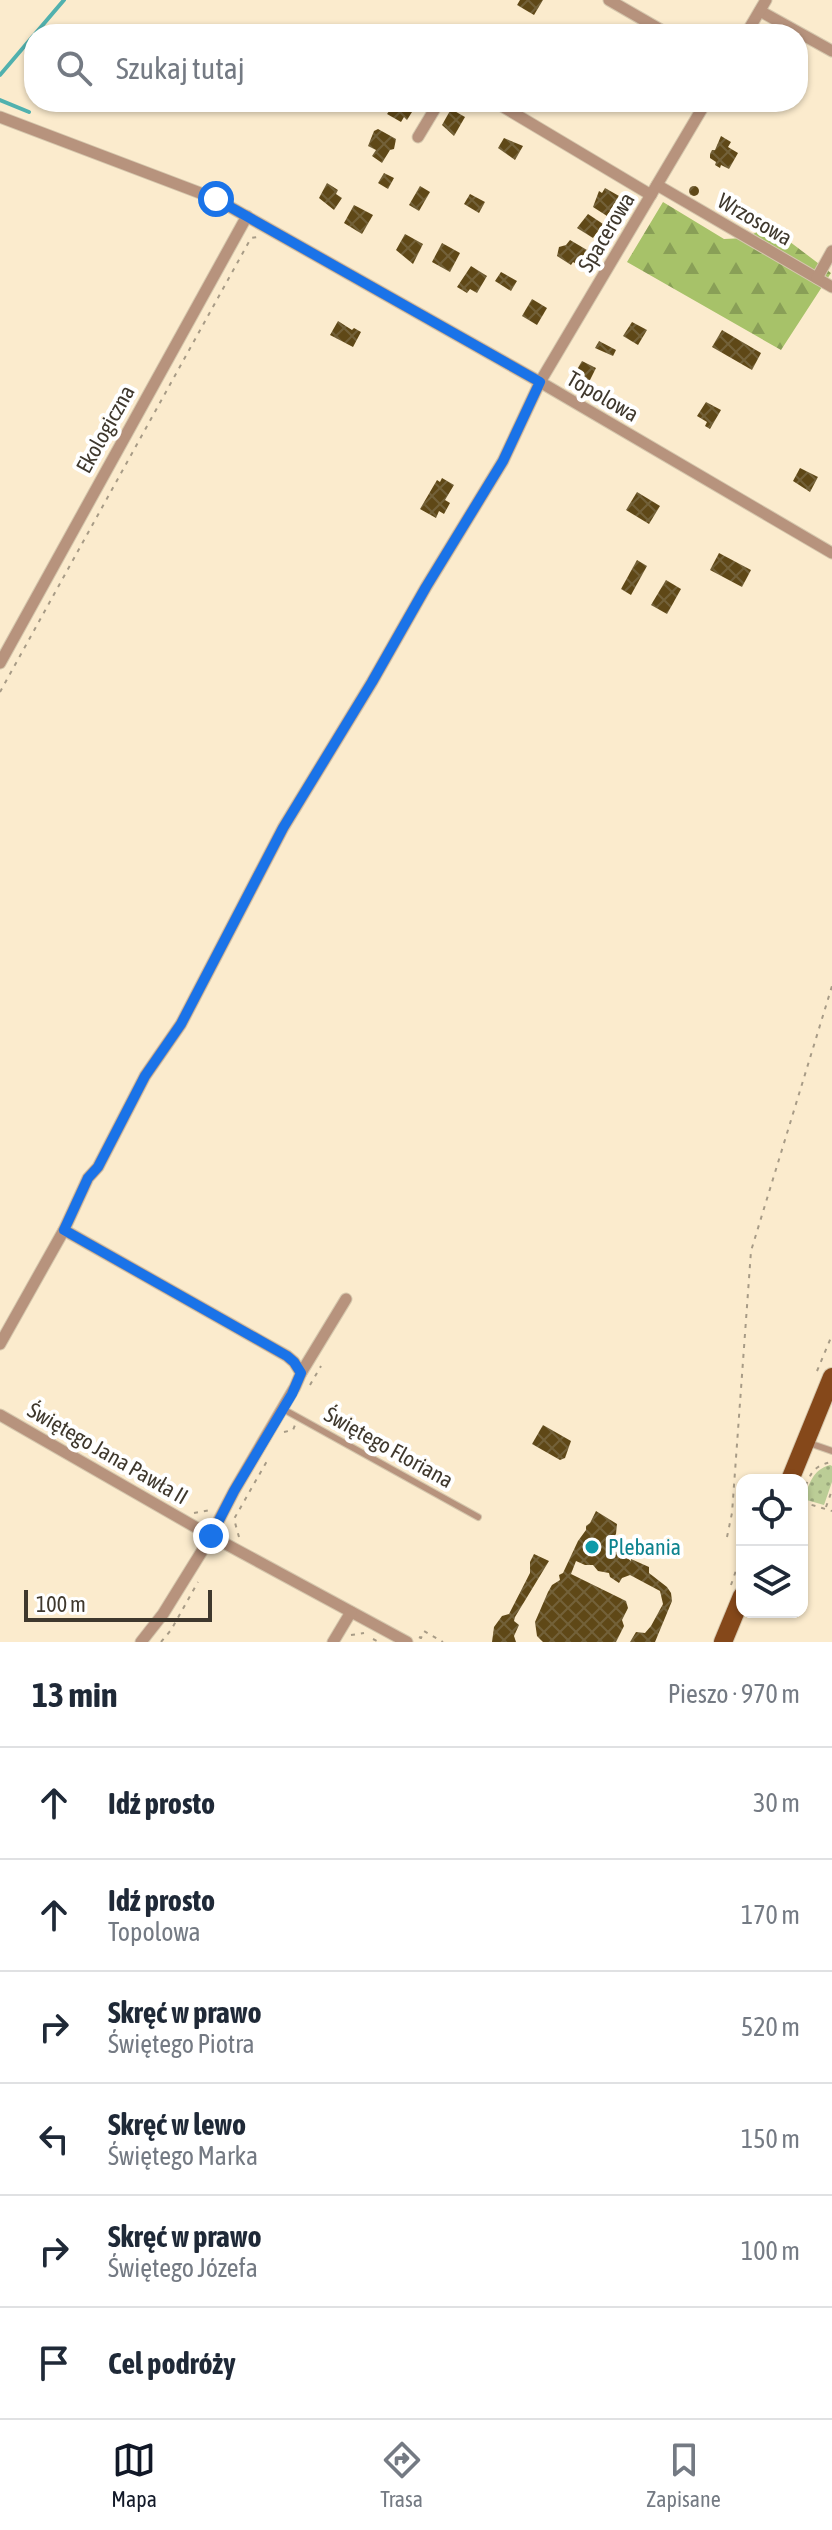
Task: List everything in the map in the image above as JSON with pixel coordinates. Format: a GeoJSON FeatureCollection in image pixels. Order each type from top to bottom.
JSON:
{"type":"FeatureCollection","features":[{"type":"Feature","properties":{"kind":"main road"},"geometry":{"type":"LineString","coordinates":[[792,1474],[832,1377]]}},
{"type":"Feature","properties":{"kind":"main road"},"geometry":{"type":"LineString","coordinates":[[723,1642],[736,1593]]}},
{"type":"Feature","properties":{"kind":"street"},"geometry":{"type":"LineString","coordinates":[[609,0],[651,24]]}},
{"type":"Feature","properties":{"kind":"street"},"geometry":{"type":"LineString","coordinates":[[752,24],[763,5],[792,24]]}},
{"type":"Feature","properties":{"kind":"street"},"geometry":{"type":"LineString","coordinates":[[808,35],[832,51]]}},
{"type":"Feature","properties":{"kind":"street"},"geometry":{"type":"LineString","coordinates":[[418,137],[433,112]]}},
{"type":"Feature","properties":{"kind":"street","name":"Wrzosowa"},"geometry":{"type":"LineString","coordinates":[[513,112],[832,287]]}},
{"type":"Feature","properties":{"kind":"street","name":"Spacerowa"},"geometry":{"type":"LineString","coordinates":[[0,1344],[145,1076],[181,1024],[283,828],[503,461],[540,382],[700,112]]}},
{"type":"Feature","properties":{"kind":"street","name":"Topolowa"},"geometry":{"type":"LineString","coordinates":[[0,117],[216,199],[540,382],[832,553]]}},
{"type":"Feature","properties":{"kind":"street","name":"Ekologiczna"},"geometry":{"type":"LineString","coordinates":[[0,663],[247,216]]}},
{"type":"Feature","properties":{"kind":"street"},"geometry":{"type":"LineString","coordinates":[[817,278],[832,251]]}},
{"type":"Feature","properties":{"kind":"street"},"geometry":{"type":"LineString","coordinates":[[64,1230],[287,1356],[301,1373]]}},
{"type":"Feature","properties":{"kind":"street"},"geometry":{"type":"LineString","coordinates":[[141,1642],[163,1614],[211,1536],[301,1373],[346,1299]]}},
{"type":"Feature","properties":{"kind":"street","name":"Świętego Jana Pawła II"},"geometry":{"type":"LineString","coordinates":[[0,1415],[211,1536],[351,1612],[408,1637]]}},
{"type":"Feature","properties":{"kind":"street"},"geometry":{"type":"LineString","coordinates":[[336,1637],[351,1612]]}},
{"type":"Feature","properties":{"kind":"lane","name":"Świętego Floriana"},"geometry":{"type":"LineString","coordinates":[[283,1409],[478,1517]]}},
{"type":"Feature","properties":{"kind":"lane"},"geometry":{"type":"LineString","coordinates":[[805,1442],[832,1451]]}},
{"type":"Feature","properties":{"kind":"path"},"geometry":{"type":"LineString","coordinates":[[0,692],[251,238]]}},
{"type":"Feature","properties":{"kind":"path"},"geometry":{"type":"LineString","coordinates":[[727,1537],[732,1513],[751,1251],[832,986]]}},
{"type":"Feature","properties":{"kind":"path"},"geometry":{"type":"LineString","coordinates":[[307,1390],[321,1365]]}},
{"type":"Feature","properties":{"kind":"path"},"geometry":{"type":"LineString","coordinates":[[283,1432],[293,1430],[300,1418]]}},
{"type":"Feature","properties":{"kind":"path"},"geometry":{"type":"LineString","coordinates":[[240,1537],[237,1536],[234,1519],[269,1457]]}},
{"type":"Feature","properties":{"kind":"path"},"geometry":{"type":"LineString","coordinates":[[808,1481],[819,1465],[832,1462]]}},
{"type":"Feature","properties":{"kind":"path"},"geometry":{"type":"LineString","coordinates":[[826,1509],[832,1490]]}},
{"type":"Feature","properties":{"kind":"path"},"geometry":{"type":"LineString","coordinates":[[808,1504],[832,1511]]}},
{"type":"Feature","properties":{"kind":"path"},"geometry":{"type":"LineString","coordinates":[[189,1522],[194,1513],[215,1506]]}},
{"type":"Feature","properties":{"kind":"path"},"geometry":{"type":"LineString","coordinates":[[161,1642],[204,1572]]}},
{"type":"Feature","properties":{"kind":"path"},"geometry":{"type":"LineString","coordinates":[[408,1637],[421,1638],[424,1631],[443,1642]]}},
{"type":"Feature","properties":{"kind":"path"},"geometry":{"type":"LineString","coordinates":[[336,1637],[363,1633],[379,1642]]}},
{"type":"Feature","properties":{"kind":"green space"},"geometry":{"type":"Polygon","coordinates":[[[663,202],[724,239],[745,238],[769,226],[831,273],[781,350],[627,262],[663,202]]]}},
{"type":"Feature","properties":{"kind":"green space"},"geometry":{"type":"Polygon","coordinates":[[[832,1466],[832,1482],[824,1505],[808,1500],[808,1488],[815,1474],[824,1467],[832,1466]]]}},
{"type":"Feature","properties":{"kind":"building"},"geometry":{"type":"Polygon","coordinates":[[[520,0],[543,0],[534,15],[517,5],[520,0]]]}},
{"type":"Feature","properties":{"kind":"building"},"geometry":{"type":"Polygon","coordinates":[[[412,112],[407,120],[404,117],[401,122],[387,114],[412,112]]]}},
{"type":"Feature","properties":{"kind":"building"},"geometry":{"type":"Polygon","coordinates":[[[449,112],[465,117],[454,136],[442,125],[449,112]]]}},
{"type":"Feature","properties":{"kind":"building"},"geometry":{"type":"Polygon","coordinates":[[[378,129],[396,139],[394,149],[382,163],[372,156],[376,150],[368,146],[374,131],[378,129]]]}},
{"type":"Feature","properties":{"kind":"building"},"geometry":{"type":"Polygon","coordinates":[[[721,136],[731,142],[728,147],[738,153],[729,169],[721,165],[720,168],[710,158],[721,136]]]}},
{"type":"Feature","properties":{"kind":"building"},"geometry":{"type":"Polygon","coordinates":[[[504,138],[523,146],[515,160],[498,148],[504,138]]]}},
{"type":"Feature","properties":{"kind":"building"},"geometry":{"type":"Polygon","coordinates":[[[384,173],[394,178],[388,189],[378,183],[384,173]]]}},
{"type":"Feature","properties":{"kind":"building"},"geometry":{"type":"Polygon","coordinates":[[[327,183],[338,190],[336,194],[342,198],[334,210],[319,198],[327,183]]]}},
{"type":"Feature","properties":{"kind":"building"},"geometry":{"type":"Polygon","coordinates":[[[420,186],[430,192],[419,211],[409,205],[420,186]]]}},
{"type":"Feature","properties":{"kind":"building"},"geometry":{"type":"Polygon","coordinates":[[[694,186],[699,191],[694,196],[689,191],[694,186]]]}},
{"type":"Feature","properties":{"kind":"building"},"geometry":{"type":"Polygon","coordinates":[[[605,188],[619,196],[607,216],[593,207],[599,191],[602,193],[605,188]]]}},
{"type":"Feature","properties":{"kind":"building"},"geometry":{"type":"Polygon","coordinates":[[[470,194],[485,202],[479,213],[464,204],[470,194]]]}},
{"type":"Feature","properties":{"kind":"building"},"geometry":{"type":"Polygon","coordinates":[[[354,205],[373,215],[362,234],[344,223],[354,205]]]}},
{"type":"Feature","properties":{"kind":"building"},"geometry":{"type":"Polygon","coordinates":[[[588,214],[603,224],[593,238],[577,228],[588,214]]]}},
{"type":"Feature","properties":{"kind":"building"},"geometry":{"type":"Polygon","coordinates":[[[405,234],[423,244],[413,264],[396,250],[405,234]]]}},
{"type":"Feature","properties":{"kind":"building"},"geometry":{"type":"Polygon","coordinates":[[[570,240],[587,250],[578,265],[573,262],[571,265],[557,256],[559,247],[570,240]]]}},
{"type":"Feature","properties":{"kind":"building"},"geometry":{"type":"Polygon","coordinates":[[[442,243],[460,253],[450,272],[432,262],[442,243]]]}},
{"type":"Feature","properties":{"kind":"building"},"geometry":{"type":"Polygon","coordinates":[[[471,266],[487,276],[477,293],[470,289],[467,293],[457,287],[471,266]]]}},
{"type":"Feature","properties":{"kind":"building"},"geometry":{"type":"Polygon","coordinates":[[[501,272],[517,281],[511,291],[495,281],[501,272]]]}},
{"type":"Feature","properties":{"kind":"building"},"geometry":{"type":"Polygon","coordinates":[[[532,299],[547,308],[537,325],[522,316],[532,299]]]}},
{"type":"Feature","properties":{"kind":"building"},"geometry":{"type":"Polygon","coordinates":[[[338,321],[361,332],[353,347],[330,335],[338,321]]]}},
{"type":"Feature","properties":{"kind":"building"},"geometry":{"type":"Polygon","coordinates":[[[632,322],[647,330],[638,345],[623,336],[632,322]]]}},
{"type":"Feature","properties":{"kind":"building"},"geometry":{"type":"Polygon","coordinates":[[[722,330],[761,353],[752,370],[712,347],[722,330]]]}},
{"type":"Feature","properties":{"kind":"building"},"geometry":{"type":"Polygon","coordinates":[[[599,341],[616,350],[613,356],[595,348],[599,341]]]}},
{"type":"Feature","properties":{"kind":"building"},"geometry":{"type":"Polygon","coordinates":[[[582,361],[596,368],[587,386],[572,378],[582,361]]]}},
{"type":"Feature","properties":{"kind":"building"},"geometry":{"type":"Polygon","coordinates":[[[706,402],[721,410],[710,429],[705,426],[707,422],[697,416],[706,402]]]}},
{"type":"Feature","properties":{"kind":"building"},"geometry":{"type":"Polygon","coordinates":[[[800,468],[818,477],[810,492],[793,481],[800,468]]]}},
{"type":"Feature","properties":{"kind":"building"},"geometry":{"type":"Polygon","coordinates":[[[442,478],[454,485],[445,500],[450,503],[444,514],[439,511],[436,518],[420,509],[437,480],[440,482],[442,478]]]}},
{"type":"Feature","properties":{"kind":"building"},"geometry":{"type":"Polygon","coordinates":[[[637,492],[660,506],[649,524],[626,510],[637,492]]]}},
{"type":"Feature","properties":{"kind":"building"},"geometry":{"type":"Polygon","coordinates":[[[719,553],[751,570],[742,587],[710,570],[719,553]]]}},
{"type":"Feature","properties":{"kind":"building"},"geometry":{"type":"Polygon","coordinates":[[[637,560],[647,566],[631,595],[621,589],[637,560]]]}},
{"type":"Feature","properties":{"kind":"building"},"geometry":{"type":"Polygon","coordinates":[[[666,580],[681,589],[667,614],[651,605],[666,580]]]}},
{"type":"Feature","properties":{"kind":"building"},"geometry":{"type":"Polygon","coordinates":[[[543,1425],[571,1441],[565,1458],[560,1460],[532,1444],[543,1425]]]}},
{"type":"Feature","properties":{"kind":"building"},"geometry":{"type":"Polygon","coordinates":[[[596,1511],[617,1524],[616,1534],[608,1545],[609,1550],[649,1567],[649,1573],[671,1593],[672,1601],[655,1642],[630,1642],[636,1632],[645,1633],[651,1626],[663,1604],[660,1591],[630,1575],[619,1583],[609,1573],[576,1561],[571,1574],[626,1601],[628,1608],[622,1620],[624,1626],[616,1642],[543,1642],[537,1636],[535,1622],[548,1592],[560,1580],[559,1575],[563,1573],[596,1511]]]}},
{"type":"Feature","properties":{"kind":"building"},"geometry":{"type":"Polygon","coordinates":[[[534,1554],[549,1561],[515,1617],[514,1621],[519,1625],[514,1636],[516,1642],[492,1642],[494,1627],[502,1616],[509,1614],[530,1573],[534,1554]]]}},
{"type":"Feature","properties":{"kind":"waterway"},"geometry":{"type":"LineString","coordinates":[[44,24],[64,0]]}},
{"type":"Feature","properties":{"kind":"waterway"},"geometry":{"type":"LineString","coordinates":[[0,75],[24,47]]}},
{"type":"Feature","properties":{"kind":"waterway"},"geometry":{"type":"LineString","coordinates":[[0,100],[24,110]]}},
{"type":"Feature","properties":{"kind":"place","name":"Plebania"},"geometry":{"type":"Point","coordinates":[592,1547]}},
{"type":"Feature","properties":{"kind":"route"},"geometry":{"type":"LineString","coordinates":[[211,1536],[301,1373],[287,1356],[64,1230],[88,1178],[98,1167],[145,1076],[181,1024],[283,828],[503,461],[540,382],[216,199]]}}]}
